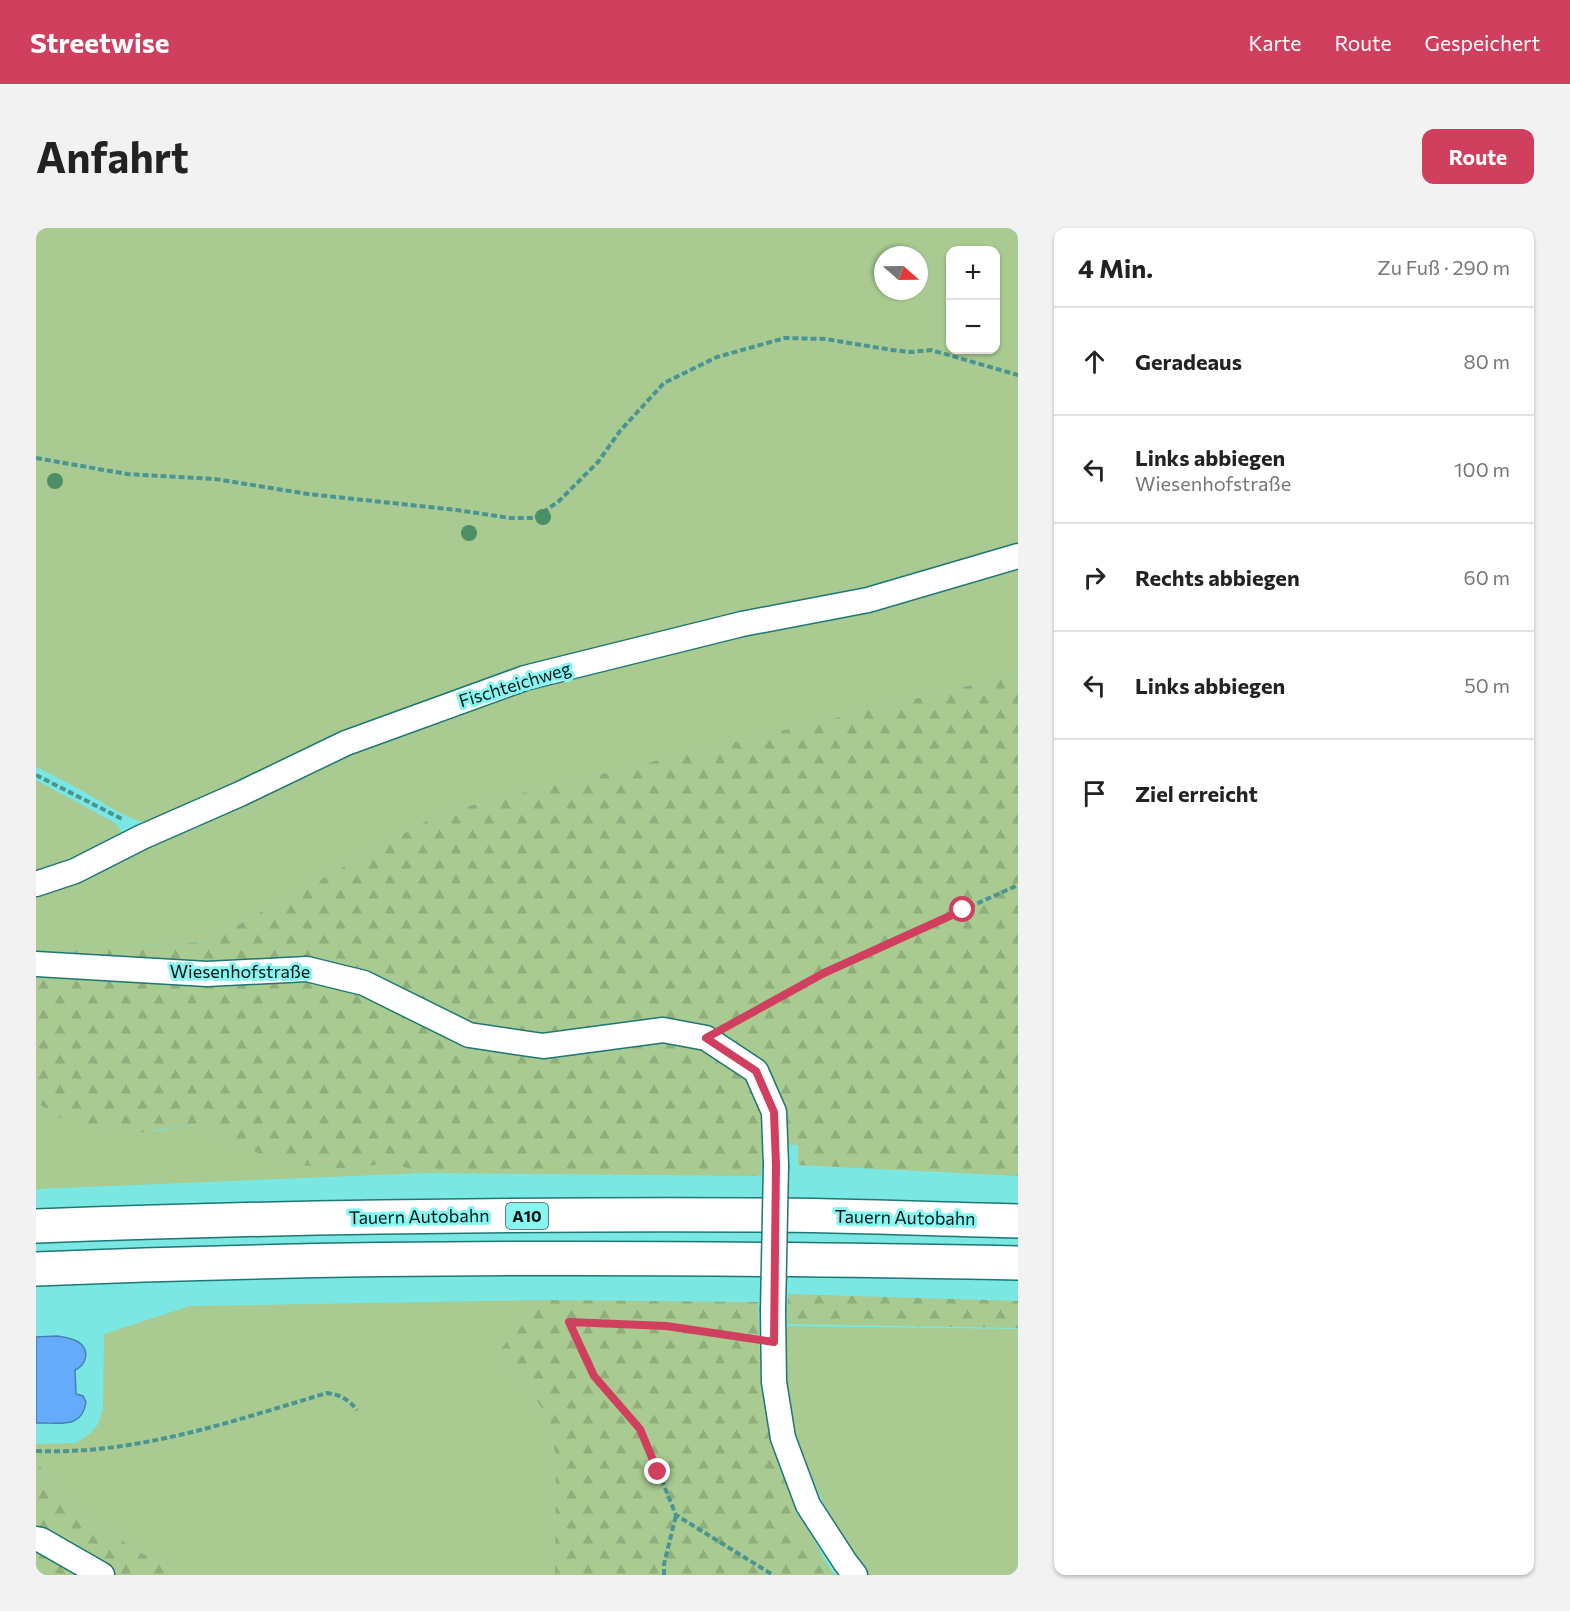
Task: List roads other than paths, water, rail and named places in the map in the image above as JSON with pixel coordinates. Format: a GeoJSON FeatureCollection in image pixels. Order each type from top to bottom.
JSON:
{"type":"FeatureCollection","features":[{"type":"Feature","properties":{"kind":"highway","name":"Tauern Autobahn"},"geometry":{"type":"LineString","coordinates":[[36,1226],[518,1216],[753,1215],[1018,1221]]}},
{"type":"Feature","properties":{"kind":"highway"},"geometry":{"type":"LineString","coordinates":[[36,1269],[146,1264],[445,1259],[749,1258],[1018,1263]]}},
{"type":"Feature","properties":{"kind":"street","name":"Fischteichweg"},"geometry":{"type":"LineString","coordinates":[[36,884],[75,871],[142,837],[240,794],[346,743],[525,678],[742,624],[868,600],[1018,556]]}},
{"type":"Feature","properties":{"kind":"street","name":"Wiesenhofstraße"},"geometry":{"type":"LineString","coordinates":[[36,964],[207,974],[307,969],[364,984],[469,1035],[543,1046],[663,1030],[706,1038],[756,1071],[774,1112],[776,1165],[774,1383],[783,1438],[808,1505],[855,1575]]}},
{"type":"Feature","properties":{"kind":"street"},"geometry":{"type":"LineString","coordinates":[[36,1539],[102,1575]]}},
{"type":"Feature","properties":{"kind":"water"},"geometry":{"type":"Polygon","coordinates":[[[57,1336],[76,1341],[84,1348],[85,1359],[75,1370],[76,1394],[83,1396],[86,1402],[84,1411],[80,1417],[68,1423],[36,1423],[36,1337],[57,1336]]]}}]}
